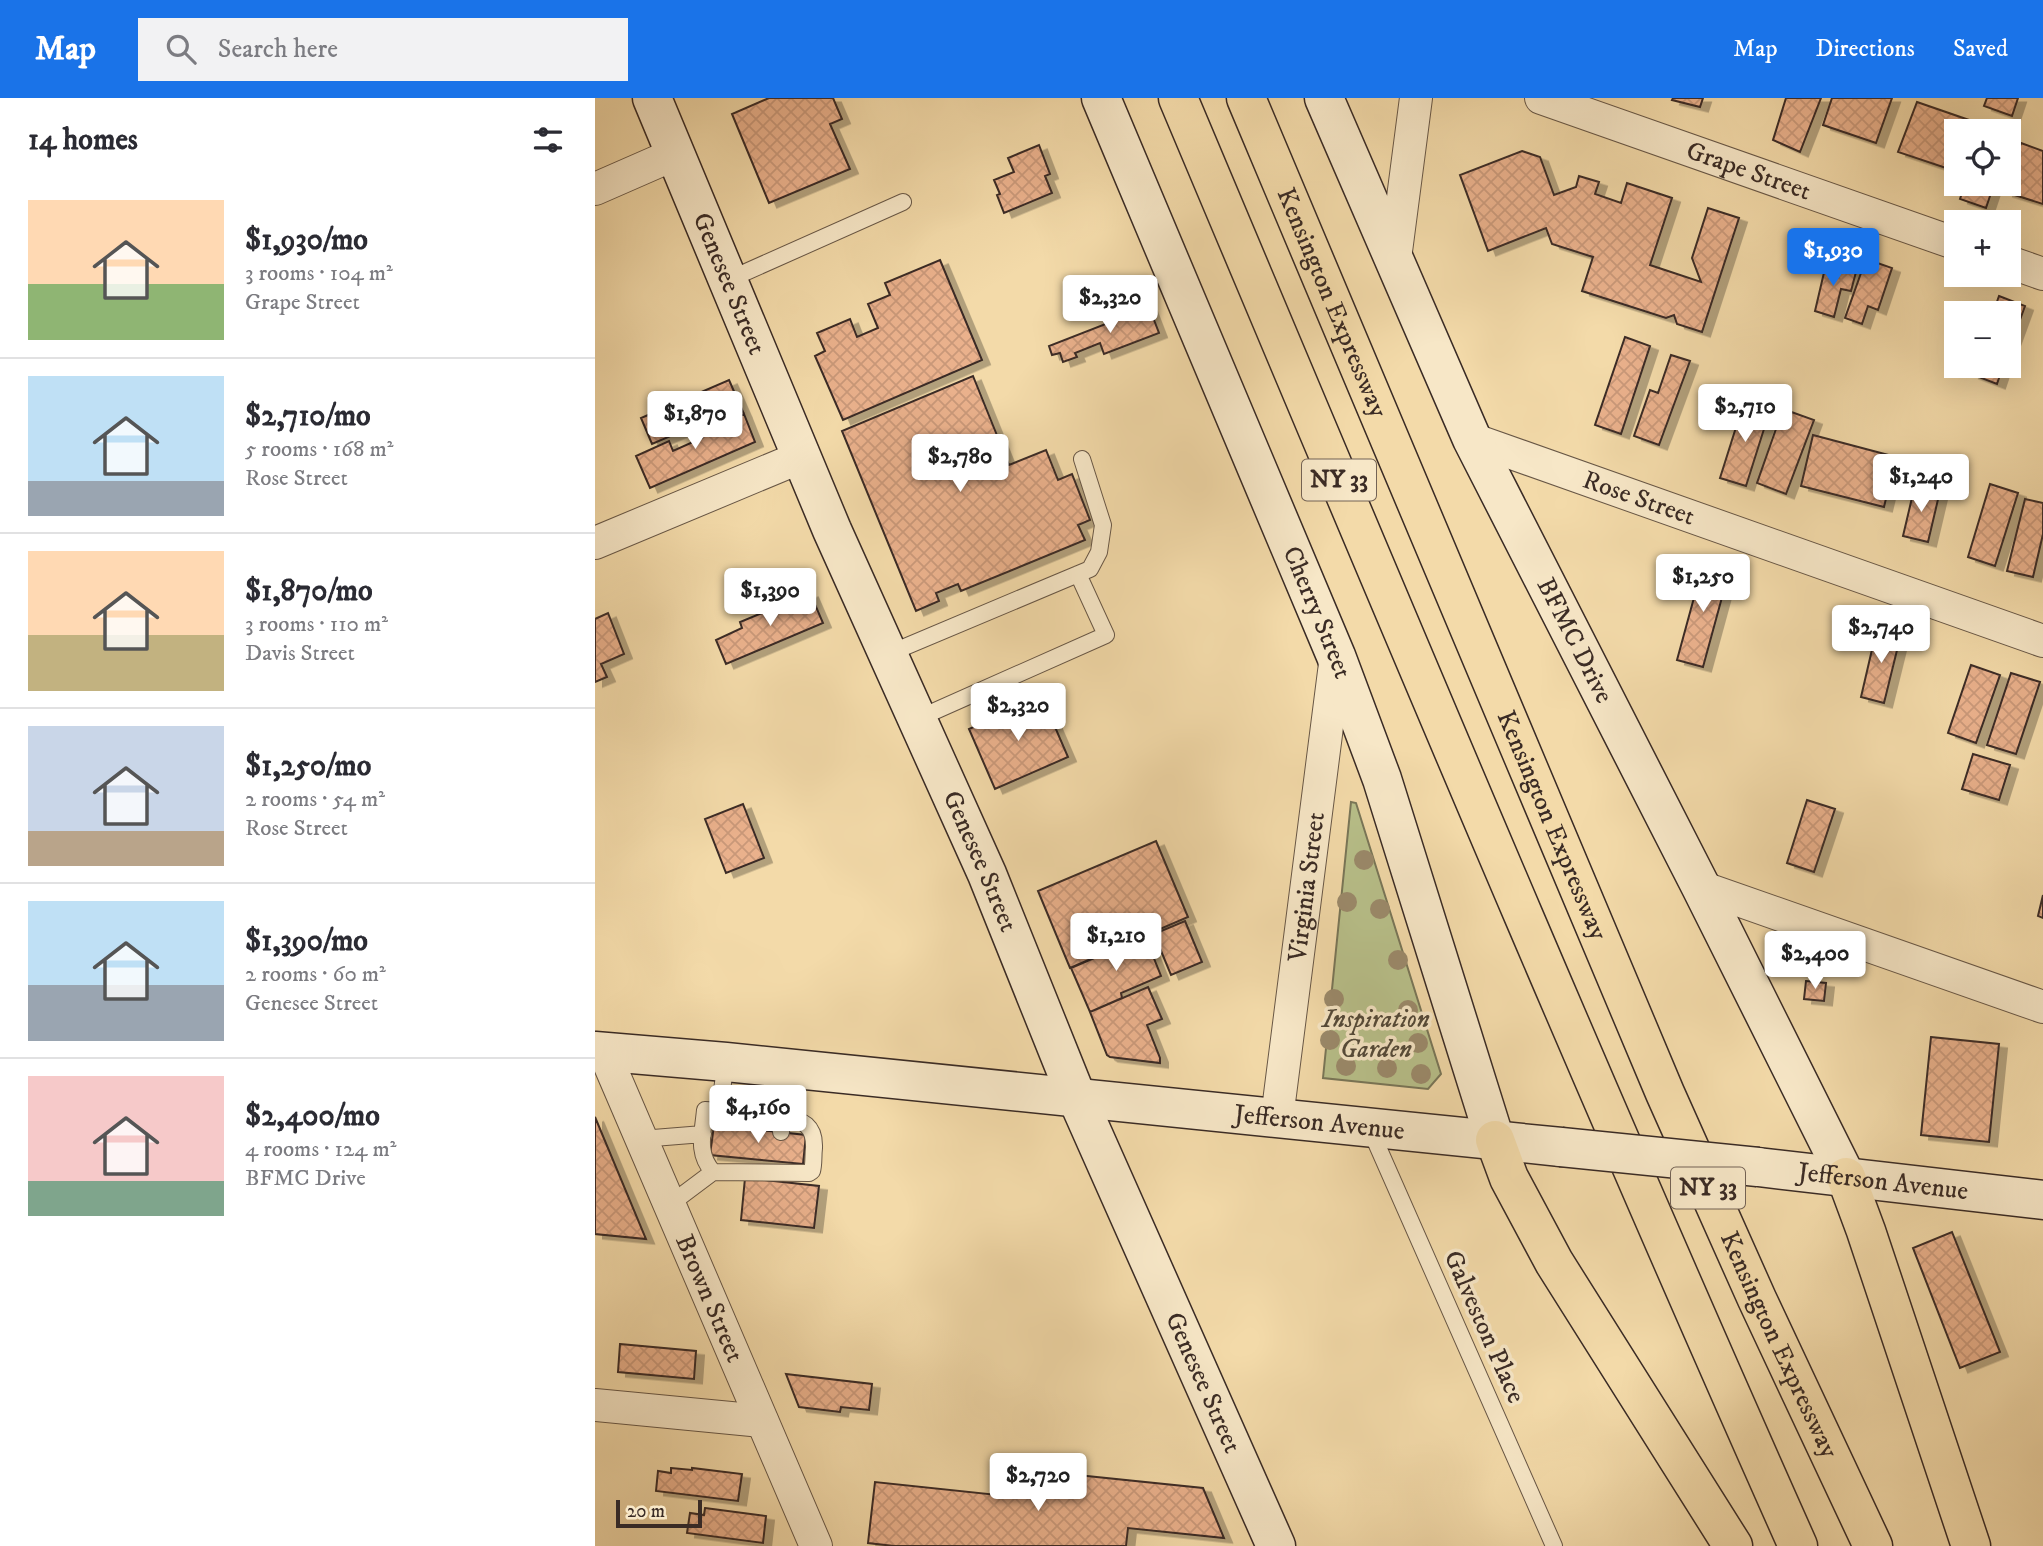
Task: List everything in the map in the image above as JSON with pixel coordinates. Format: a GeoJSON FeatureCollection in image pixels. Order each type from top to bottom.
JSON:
{"type":"FeatureCollection","features":[{"type":"Feature","properties":{"kind":"highway","name":"NY 33"},"geometry":{"type":"LineString","coordinates":[[1178,98],[1505,876],[1676,1273],[1798,1546]]}},
{"type":"Feature","properties":{"kind":"highway","name":"Kensington Expressway"},"geometry":{"type":"LineString","coordinates":[[1246,98],[1665,1094],[1757,1299],[1873,1546]]}},
{"type":"Feature","properties":{"kind":"highway"},"geometry":{"type":"LineString","coordinates":[[1495,1140],[1509,1178],[1554,1262],[1733,1546]]}},
{"type":"Feature","properties":{"kind":"highway"},"geometry":{"type":"LineString","coordinates":[[1846,1177],[1971,1546]]}},
{"type":"Feature","properties":{"kind":"street","name":"Genesee Street"},"geometry":{"type":"LineString","coordinates":[[652,98],[801,457],[987,874],[1077,1098],[1276,1546]]}},
{"type":"Feature","properties":{"kind":"street","name":"Cherry Street"},"geometry":{"type":"LineString","coordinates":[[1101,98],[1336,656],[1382,779],[1495,1140]]}},
{"type":"Feature","properties":{"kind":"street","name":"BFMC Drive"},"geometry":{"type":"LineString","coordinates":[[1324,98],[1472,439],[1846,1177]]}},
{"type":"Feature","properties":{"kind":"street"},"geometry":{"type":"LineString","coordinates":[[1395,258],[1416,98]]}},
{"type":"Feature","properties":{"kind":"street","name":"Grape Street"},"geometry":{"type":"LineString","coordinates":[[1541,98],[1944,239]]}},
{"type":"Feature","properties":{"kind":"street"},"geometry":{"type":"LineString","coordinates":[[595,189],[675,153]]}},
{"type":"Feature","properties":{"kind":"street"},"geometry":{"type":"LineString","coordinates":[[2021,266],[2043,274]]}},
{"type":"Feature","properties":{"kind":"street","name":"Rose Street"},"geometry":{"type":"LineString","coordinates":[[1472,439],[2043,641]]}},
{"type":"Feature","properties":{"kind":"street"},"geometry":{"type":"LineString","coordinates":[[595,543],[801,457]]}},
{"type":"Feature","properties":{"kind":"street","name":"Virginia Street"},"geometry":{"type":"LineString","coordinates":[[1277,1118],[1336,656]]}},
{"type":"Feature","properties":{"kind":"street"},"geometry":{"type":"LineString","coordinates":[[1701,887],[2043,1007]]}},
{"type":"Feature","properties":{"kind":"street","name":"Jefferson Avenue"},"geometry":{"type":"LineString","coordinates":[[599,1051],[1758,1167],[2043,1200]]}},
{"type":"Feature","properties":{"kind":"street","name":"Brown Street"},"geometry":{"type":"LineString","coordinates":[[599,1051],[641,1139],[816,1546]]}},
{"type":"Feature","properties":{"kind":"street"},"geometry":{"type":"LineString","coordinates":[[595,1405],[762,1421]]}},
{"type":"Feature","properties":{"kind":"lane"},"geometry":{"type":"LineString","coordinates":[[728,280],[902,202]]}},
{"type":"Feature","properties":{"kind":"lane"},"geometry":{"type":"LineString","coordinates":[[888,654],[1090,569],[1099,552],[1103,525],[1082,459]]}},
{"type":"Feature","properties":{"kind":"lane"},"geometry":{"type":"LineString","coordinates":[[917,720],[1106,635],[1078,574]]}},
{"type":"Feature","properties":{"kind":"lane"},"geometry":{"type":"LineString","coordinates":[[719,1111],[726,1062]]}},
{"type":"Feature","properties":{"kind":"lane"},"geometry":{"type":"LineString","coordinates":[[781,1132],[791,1069]]}},
{"type":"Feature","properties":{"kind":"lane"},"geometry":{"type":"LineString","coordinates":[[669,1205],[713,1172],[743,1165],[777,1167],[809,1173],[813,1168],[812,1131],[796,1119],[783,1115],[750,1121],[719,1111],[705,1110],[702,1150],[705,1163],[713,1172]]}},
{"type":"Feature","properties":{"kind":"lane","name":"Galveston Place"},"geometry":{"type":"LineString","coordinates":[[1369,1127],[1554,1546]]}},
{"type":"Feature","properties":{"kind":"lane"},"geometry":{"type":"LineString","coordinates":[[641,1139],[703,1134]]}},
{"type":"Feature","properties":{"kind":"green space","name":"Inspiration Garden"},"geometry":{"type":"Polygon","coordinates":[[[1351,802],[1356,803],[1441,1074],[1428,1089],[1323,1078],[1351,802]]]}},
{"type":"Feature","properties":{"kind":"building"},"geometry":{"type":"Polygon","coordinates":[[[769,98],[833,98],[842,119],[830,124],[850,169],[769,203],[732,114],[769,98]]]}},
{"type":"Feature","properties":{"kind":"building"},"geometry":{"type":"Polygon","coordinates":[[[1703,98],[1700,107],[1672,100],[1703,98]]]}},
{"type":"Feature","properties":{"kind":"building"},"geometry":{"type":"Polygon","coordinates":[[[1786,98],[1821,98],[1800,152],[1773,140],[1786,98]]]}},
{"type":"Feature","properties":{"kind":"building"},"geometry":{"type":"Polygon","coordinates":[[[1832,98],[1892,98],[1876,143],[1823,125],[1832,98]]]}},
{"type":"Feature","properties":{"kind":"building"},"geometry":{"type":"Polygon","coordinates":[[[1987,98],[2018,98],[2012,116],[1984,106],[1987,98]]]}},
{"type":"Feature","properties":{"kind":"building"},"geometry":{"type":"Polygon","coordinates":[[[1917,102],[1966,119],[1944,119],[1944,167],[1898,152],[1917,102]]]}},
{"type":"Feature","properties":{"kind":"building"},"geometry":{"type":"Polygon","coordinates":[[[2021,143],[2043,151],[2043,204],[2018,196],[2021,196],[2021,143]]]}},
{"type":"Feature","properties":{"kind":"building"},"geometry":{"type":"Polygon","coordinates":[[[1039,145],[1050,174],[1045,176],[1052,193],[1004,213],[994,180],[1014,172],[1008,158],[1039,145]]]}},
{"type":"Feature","properties":{"kind":"building"},"geometry":{"type":"Polygon","coordinates":[[[1522,151],[1540,157],[1554,195],[1576,187],[1579,176],[1599,182],[1595,194],[1621,203],[1627,183],[1672,198],[1650,265],[1701,282],[1692,258],[1708,208],[1739,218],[1702,332],[1677,324],[1674,315],[1666,318],[1582,291],[1593,257],[1552,244],[1546,228],[1488,251],[1460,175],[1522,151]]]}},
{"type":"Feature","properties":{"kind":"building"},"geometry":{"type":"Polygon","coordinates":[[[1961,196],[1990,196],[1986,208],[1960,199],[1961,196]]]}},
{"type":"Feature","properties":{"kind":"building"},"geometry":{"type":"Polygon","coordinates":[[[1866,259],[1892,268],[1878,310],[1868,306],[1862,324],[1845,318],[1866,259]]]}},
{"type":"Feature","properties":{"kind":"building"},"geometry":{"type":"Polygon","coordinates":[[[940,260],[982,360],[843,420],[815,356],[825,351],[817,333],[850,319],[857,337],[878,328],[868,304],[890,295],[885,283],[940,260]]]}},
{"type":"Feature","properties":{"kind":"building"},"geometry":{"type":"Polygon","coordinates":[[[1826,264],[1856,272],[1851,291],[1841,289],[1834,317],[1815,311],[1826,264]]]}},
{"type":"Feature","properties":{"kind":"building"},"geometry":{"type":"Polygon","coordinates":[[[1999,296],[2012,301],[1997,301],[1999,296]]]}},
{"type":"Feature","properties":{"kind":"building"},"geometry":{"type":"Polygon","coordinates":[[[1149,307],[1159,333],[1104,354],[1100,343],[1075,353],[1077,357],[1063,362],[1060,353],[1052,355],[1049,346],[1149,307]]]}},
{"type":"Feature","properties":{"kind":"building"},"geometry":{"type":"Polygon","coordinates":[[[1625,337],[1650,346],[1621,434],[1595,425],[1625,337]]]}},
{"type":"Feature","properties":{"kind":"building"},"geometry":{"type":"Polygon","coordinates":[[[1671,355],[1690,361],[1659,445],[1634,436],[1650,390],[1658,393],[1671,355]]]}},
{"type":"Feature","properties":{"kind":"building"},"geometry":{"type":"Polygon","coordinates":[[[973,376],[1009,465],[1046,450],[1058,480],[1072,474],[1090,520],[1078,525],[1085,540],[961,591],[958,584],[936,593],[939,601],[916,611],[842,431],[973,376]]]}},
{"type":"Feature","properties":{"kind":"building"},"geometry":{"type":"Polygon","coordinates":[[[1981,378],[1999,378],[1997,384],[1981,378]]]}},
{"type":"Feature","properties":{"kind":"building"},"geometry":{"type":"Polygon","coordinates":[[[729,380],[744,414],[692,436],[689,428],[652,444],[641,418],[729,380]]]}},
{"type":"Feature","properties":{"kind":"building"},"geometry":{"type":"Polygon","coordinates":[[[1744,402],[1770,410],[1746,486],[1720,478],[1744,402]]]}},
{"type":"Feature","properties":{"kind":"building"},"geometry":{"type":"Polygon","coordinates":[[[1783,409],[1814,420],[1786,494],[1757,483],[1783,409]]]}},
{"type":"Feature","properties":{"kind":"building"},"geometry":{"type":"Polygon","coordinates":[[[744,414],[755,442],[650,488],[636,456],[669,441],[673,451],[702,438],[700,433],[744,414]]]}},
{"type":"Feature","properties":{"kind":"building"},"geometry":{"type":"Polygon","coordinates":[[[1813,435],[1896,457],[1884,507],[1801,486],[1813,435]]]}},
{"type":"Feature","properties":{"kind":"building"},"geometry":{"type":"Polygon","coordinates":[[[1990,484],[2018,493],[1995,566],[1968,557],[1990,484]]]}},
{"type":"Feature","properties":{"kind":"building"},"geometry":{"type":"Polygon","coordinates":[[[1915,485],[1940,491],[1928,542],[1903,536],[1915,485]]]}},
{"type":"Feature","properties":{"kind":"building"},"geometry":{"type":"Polygon","coordinates":[[[2025,499],[2043,503],[2043,534],[2033,577],[2007,571],[2025,499]]]}},
{"type":"Feature","properties":{"kind":"building"},"geometry":{"type":"Polygon","coordinates":[[[1704,561],[1730,568],[1703,667],[1677,660],[1704,561]]]}},
{"type":"Feature","properties":{"kind":"building"},"geometry":{"type":"Polygon","coordinates":[[[810,593],[823,623],[726,664],[716,640],[742,628],[740,622],[810,593]]]}},
{"type":"Feature","properties":{"kind":"building"},"geometry":{"type":"Polygon","coordinates":[[[608,613],[624,654],[601,664],[607,677],[595,682],[595,619],[608,613]]]}},
{"type":"Feature","properties":{"kind":"building"},"geometry":{"type":"Polygon","coordinates":[[[1877,628],[1901,634],[1884,703],[1861,697],[1877,628]]]}},
{"type":"Feature","properties":{"kind":"building"},"geometry":{"type":"Polygon","coordinates":[[[1971,665],[2000,675],[1976,743],[1948,733],[1971,665]]]}},
{"type":"Feature","properties":{"kind":"building"},"geometry":{"type":"Polygon","coordinates":[[[2011,673],[2040,682],[2016,754],[1987,745],[2011,673]]]}},
{"type":"Feature","properties":{"kind":"building"},"geometry":{"type":"Polygon","coordinates":[[[1042,697],[1068,757],[995,789],[969,729],[1042,697]]]}},
{"type":"Feature","properties":{"kind":"building"},"geometry":{"type":"Polygon","coordinates":[[[1973,754],[2010,765],[1999,800],[1962,789],[1973,754]]]}},
{"type":"Feature","properties":{"kind":"building"},"geometry":{"type":"Polygon","coordinates":[[[1807,800],[1835,809],[1814,872],[1787,863],[1807,800]]]}},
{"type":"Feature","properties":{"kind":"building"},"geometry":{"type":"Polygon","coordinates":[[[743,804],[764,858],[726,873],[705,819],[743,804]]]}},
{"type":"Feature","properties":{"kind":"building"},"geometry":{"type":"Polygon","coordinates":[[[1156,841],[1188,917],[1070,968],[1038,891],[1156,841]]]}},
{"type":"Feature","properties":{"kind":"building"},"geometry":{"type":"Polygon","coordinates":[[[2043,895],[2043,918],[2038,916],[2043,895]]]}},
{"type":"Feature","properties":{"kind":"building"},"geometry":{"type":"Polygon","coordinates":[[[1185,921],[1202,962],[1171,975],[1154,934],[1185,921]]]}},
{"type":"Feature","properties":{"kind":"building"},"geometry":{"type":"Polygon","coordinates":[[[1145,936],[1161,976],[1121,993],[1122,998],[1090,1012],[1071,968],[1145,936]]]}},
{"type":"Feature","properties":{"kind":"building"},"geometry":{"type":"Polygon","coordinates":[[[1806,981],[1826,983],[1824,1001],[1804,999],[1806,981]]]}},
{"type":"Feature","properties":{"kind":"building"},"geometry":{"type":"Polygon","coordinates":[[[1148,987],[1162,1019],[1147,1025],[1160,1063],[1110,1057],[1090,1012],[1148,987]]]}},
{"type":"Feature","properties":{"kind":"building"},"geometry":{"type":"Polygon","coordinates":[[[1931,1037],[1999,1044],[1989,1142],[1921,1135],[1931,1037]]]}},
{"type":"Feature","properties":{"kind":"building"},"geometry":{"type":"Polygon","coordinates":[[[595,1117],[646,1239],[595,1234],[595,1117]]]}},
{"type":"Feature","properties":{"kind":"building"},"geometry":{"type":"Polygon","coordinates":[[[714,1125],[806,1135],[803,1164],[710,1155],[714,1125]]]}},
{"type":"Feature","properties":{"kind":"building"},"geometry":{"type":"Polygon","coordinates":[[[745,1178],[819,1186],[814,1228],[741,1220],[745,1178]]]}},
{"type":"Feature","properties":{"kind":"building"},"geometry":{"type":"Polygon","coordinates":[[[1952,1232],[2000,1352],[1960,1368],[1913,1248],[1952,1232]]]}},
{"type":"Feature","properties":{"kind":"building"},"geometry":{"type":"Polygon","coordinates":[[[620,1344],[696,1351],[694,1379],[618,1372],[620,1344]]]}},
{"type":"Feature","properties":{"kind":"building"},"geometry":{"type":"Polygon","coordinates":[[[786,1374],[872,1384],[869,1410],[841,1407],[840,1412],[799,1407],[786,1374]]]}},
{"type":"Feature","properties":{"kind":"building"},"geometry":{"type":"Polygon","coordinates":[[[671,1468],[742,1474],[738,1501],[656,1491],[658,1471],[671,1473],[671,1468]]]}},
{"type":"Feature","properties":{"kind":"building"},"geometry":{"type":"Polygon","coordinates":[[[1019,1469],[1203,1488],[1224,1538],[1128,1528],[1126,1546],[894,1546],[868,1543],[875,1482],[1016,1497],[1019,1469]]]}},
{"type":"Feature","properties":{"kind":"building"},"geometry":{"type":"Polygon","coordinates":[[[705,1508],[766,1516],[763,1543],[687,1533],[690,1513],[704,1515],[705,1508]]]}}]}
